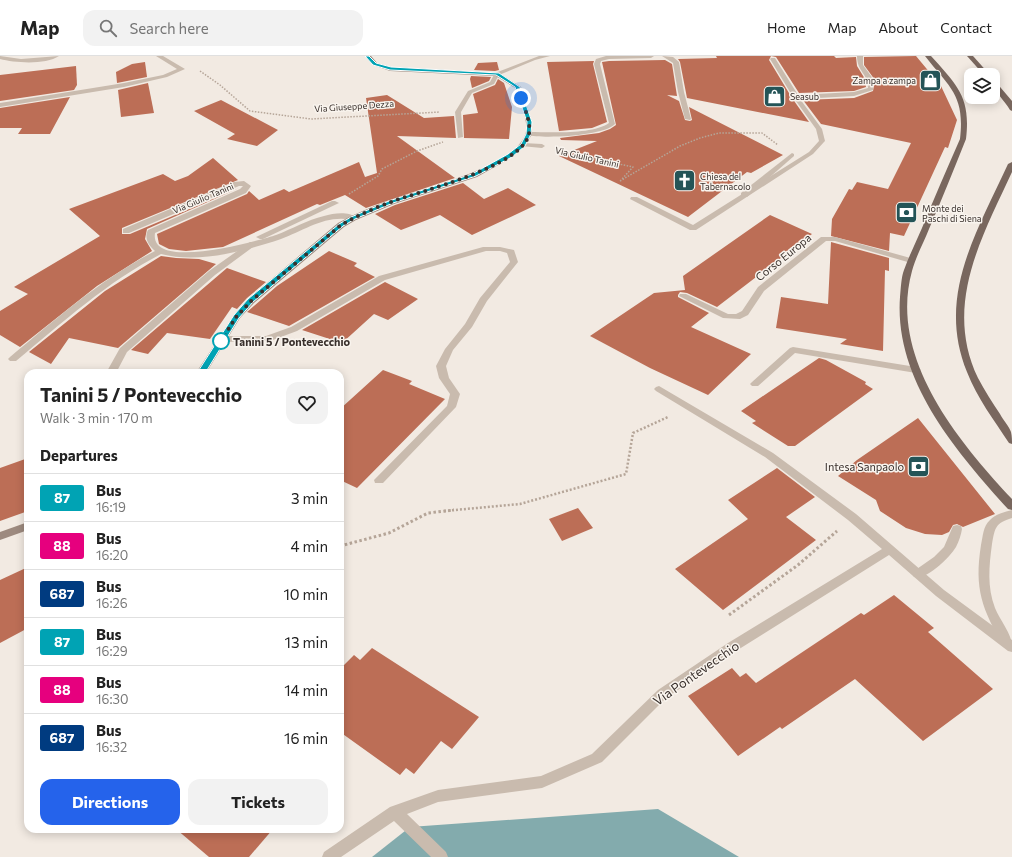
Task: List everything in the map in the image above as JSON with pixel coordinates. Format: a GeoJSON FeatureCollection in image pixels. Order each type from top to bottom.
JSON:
{"type":"FeatureCollection","features":[{"type":"Feature","properties":{"kind":"main road"},"geometry":{"type":"LineString","coordinates":[[203,369],[236,317],[251,301],[341,225],[353,218],[391,202],[474,175],[510,156],[523,145],[529,134],[529,122],[518,87],[497,74],[390,69],[375,64],[368,56]]}},
{"type":"Feature","properties":{"kind":"main road"},"geometry":{"type":"LineString","coordinates":[[928,56],[951,81],[960,96],[965,108],[966,123],[963,139],[911,261],[905,285],[905,326],[910,354],[931,400],[977,466],[1010,504]]}},
{"type":"Feature","properties":{"kind":"main road"},"geometry":{"type":"LineString","coordinates":[[970,56],[981,68]]}},
{"type":"Feature","properties":{"kind":"main road"},"geometry":{"type":"LineString","coordinates":[[1000,91],[1010,103],[1012,109]]}},
{"type":"Feature","properties":{"kind":"main road"},"geometry":{"type":"LineString","coordinates":[[1012,164],[974,246],[961,292],[958,312],[964,349],[971,372],[982,395],[1012,441]]}},
{"type":"Feature","properties":{"kind":"main road"},"geometry":{"type":"LineString","coordinates":[[0,536],[24,527]]}},
{"type":"Feature","properties":{"kind":"street"},"geometry":{"type":"LineString","coordinates":[[0,57],[12,61],[25,61],[56,56]]}},
{"type":"Feature","properties":{"kind":"street"},"geometry":{"type":"LineString","coordinates":[[0,105],[124,85],[165,76],[182,69],[159,56]]}},
{"type":"Feature","properties":{"kind":"street"},"geometry":{"type":"LineString","coordinates":[[460,137],[458,112],[470,92],[492,83],[497,74],[533,59],[547,56]]}},
{"type":"Feature","properties":{"kind":"street","name":"Via Giulio Tanini"},"geometry":{"type":"LineString","coordinates":[[529,134],[591,132],[610,128],[612,124],[597,64],[598,60],[651,56]]}},
{"type":"Feature","properties":{"kind":"street"},"geometry":{"type":"LineString","coordinates":[[665,56],[676,62],[680,92],[688,119]]}},
{"type":"Feature","properties":{"kind":"street"},"geometry":{"type":"LineString","coordinates":[[796,97],[854,94],[871,89],[871,80],[860,65],[860,56]]}},
{"type":"Feature","properties":{"kind":"street"},"geometry":{"type":"LineString","coordinates":[[634,199],[693,228],[811,154],[822,141],[819,130],[796,97],[773,59]]}},
{"type":"Feature","properties":{"kind":"street","name":"Via Giulio Tanini"},"geometry":{"type":"LineString","coordinates":[[523,145],[542,146]]}},
{"type":"Feature","properties":{"kind":"street"},"geometry":{"type":"LineString","coordinates":[[740,199],[792,155]]}},
{"type":"Feature","properties":{"kind":"street","name":"Via Giulio Tanini"},"geometry":{"type":"LineString","coordinates":[[126,231],[237,184],[244,183],[247,186],[243,191],[151,232],[150,241],[160,251]]}},
{"type":"Feature","properties":{"kind":"street"},"geometry":{"type":"LineString","coordinates":[[113,369],[123,350],[212,273],[262,236],[335,203]]}},
{"type":"Feature","properties":{"kind":"street"},"geometry":{"type":"LineString","coordinates":[[13,359],[91,295],[136,264],[160,251],[177,255],[194,256],[253,244],[278,237],[332,215],[345,215],[353,218]]}},
{"type":"Feature","properties":{"kind":"street","name":"Corso Europa"},"geometry":{"type":"LineString","coordinates":[[683,296],[726,316],[737,317],[745,313],[761,289],[824,240],[835,239],[911,261]]}},
{"type":"Feature","properties":{"kind":"street"},"geometry":{"type":"LineString","coordinates":[[222,339],[267,339],[294,330],[382,278],[404,270],[486,249],[500,249],[511,252],[514,262],[483,300],[469,325],[450,349],[441,366],[444,378],[455,394],[450,407],[379,480]]}},
{"type":"Feature","properties":{"kind":"street"},"geometry":{"type":"LineString","coordinates":[[754,384],[794,350],[916,370]]}},
{"type":"Feature","properties":{"kind":"street"},"geometry":{"type":"LineString","coordinates":[[659,389],[769,455],[852,517],[890,548],[940,593],[1011,646]]}},
{"type":"Feature","properties":{"kind":"street"},"geometry":{"type":"LineString","coordinates":[[1011,646],[989,610],[983,575],[990,527],[995,521],[1012,514]]}},
{"type":"Feature","properties":{"kind":"street"},"geometry":{"type":"LineString","coordinates":[[918,574],[947,553],[953,543],[957,529]]}},
{"type":"Feature","properties":{"kind":"street","name":"Via Pontevecchio"},"geometry":{"type":"LineString","coordinates":[[329,857],[395,812],[438,796],[542,782],[597,758],[662,694],[732,647],[890,548]]}},
{"type":"Feature","properties":{"kind":"street"},"geometry":{"type":"LineString","coordinates":[[395,812],[441,857]]}},
{"type":"Feature","properties":{"kind":"path","name":"Via Giuseppe Dezza"},"geometry":{"type":"LineString","coordinates":[[196,70],[200,71],[220,85],[250,111],[310,119],[400,113],[458,112]]}},
{"type":"Feature","properties":{"kind":"path","name":"Via Giulio Tanini"},"geometry":{"type":"LineString","coordinates":[[542,146],[633,167],[620,181],[680,146],[700,138],[719,133],[762,133],[792,155]]}},
{"type":"Feature","properties":{"kind":"path"},"geometry":{"type":"LineString","coordinates":[[335,203],[378,176],[382,169],[417,151],[460,137]]}},
{"type":"Feature","properties":{"kind":"path"},"geometry":{"type":"LineString","coordinates":[[344,545],[389,533],[428,513],[520,504],[626,474],[633,433],[688,407]]}},
{"type":"Feature","properties":{"kind":"path"},"geometry":{"type":"LineString","coordinates":[[729,615],[803,561],[824,544],[852,517]]}},
{"type":"Feature","properties":{"kind":"water"},"geometry":{"type":"Polygon","coordinates":[[[658,809],[739,857],[372,857],[410,827],[658,809]]]}},
{"type":"Feature","properties":{"kind":"building"},"geometry":{"type":"Polygon","coordinates":[[[716,56],[771,56],[769,60],[792,98],[809,122],[687,98],[680,62],[678,59],[717,58],[716,56]]]}},
{"type":"Feature","properties":{"kind":"building"},"geometry":{"type":"Polygon","coordinates":[[[771,56],[834,56],[836,58],[856,57],[857,66],[865,79],[866,87],[854,91],[799,93],[776,57],[771,56]]]}},
{"type":"Feature","properties":{"kind":"building"},"geometry":{"type":"Polygon","coordinates":[[[916,56],[941,86],[957,120],[948,148],[945,147],[904,236],[890,233],[889,251],[831,236],[832,219],[849,189],[852,190],[857,182],[888,189],[911,143],[821,124],[803,100],[854,98],[873,91],[875,80],[864,65],[864,57],[916,56]]]}},
{"type":"Feature","properties":{"kind":"building"},"geometry":{"type":"Polygon","coordinates":[[[665,60],[672,64],[677,96],[667,95],[679,101],[685,120],[692,120],[689,107],[783,155],[751,173],[747,172],[688,217],[559,156],[597,141],[561,140],[560,138],[599,133],[616,125],[602,62],[665,60]]]}},
{"type":"Feature","properties":{"kind":"building"},"geometry":{"type":"Polygon","coordinates":[[[594,61],[593,64],[607,122],[592,128],[559,131],[547,62],[594,61]]]}},
{"type":"Feature","properties":{"kind":"building"},"geometry":{"type":"Polygon","coordinates":[[[145,62],[147,77],[117,83],[116,72],[132,64],[145,62]]]}},
{"type":"Feature","properties":{"kind":"building"},"geometry":{"type":"Polygon","coordinates":[[[497,62],[499,70],[474,70],[478,63],[497,62]]]}},
{"type":"Feature","properties":{"kind":"building"},"geometry":{"type":"Polygon","coordinates":[[[76,66],[77,85],[74,90],[0,101],[0,75],[76,66]]]}},
{"type":"Feature","properties":{"kind":"building"},"geometry":{"type":"Polygon","coordinates":[[[471,76],[491,77],[489,81],[472,88],[470,79],[471,76]]]}},
{"type":"Feature","properties":{"kind":"building"},"geometry":{"type":"Polygon","coordinates":[[[498,79],[504,83],[512,107],[509,139],[464,138],[463,115],[478,113],[473,94],[495,85],[498,79]]]}},
{"type":"Feature","properties":{"kind":"building"},"geometry":{"type":"Polygon","coordinates":[[[148,83],[154,113],[121,117],[118,90],[148,83]]]}},
{"type":"Feature","properties":{"kind":"building"},"geometry":{"type":"Polygon","coordinates":[[[387,95],[424,118],[454,116],[456,138],[397,136],[455,178],[366,208],[345,195],[320,205],[317,204],[223,247],[186,251],[169,249],[159,244],[157,234],[247,194],[249,191],[259,200],[284,189],[289,192],[359,162],[365,177],[377,173],[366,98],[387,95]]]}},
{"type":"Feature","properties":{"kind":"building"},"geometry":{"type":"Polygon","coordinates":[[[70,97],[50,134],[18,134],[22,128],[0,128],[0,108],[70,97]]]}},
{"type":"Feature","properties":{"kind":"building"},"geometry":{"type":"Polygon","coordinates":[[[221,100],[278,130],[257,146],[227,139],[235,134],[194,111],[221,100]]]}},
{"type":"Feature","properties":{"kind":"building"},"geometry":{"type":"Polygon","coordinates":[[[213,158],[238,180],[122,228],[122,234],[130,234],[239,188],[147,229],[145,239],[152,251],[97,286],[20,347],[0,335],[0,311],[28,294],[14,287],[100,236],[69,209],[163,174],[175,181],[188,176],[213,158]]]}},
{"type":"Feature","properties":{"kind":"building"},"geometry":{"type":"Polygon","coordinates":[[[463,183],[484,199],[508,188],[536,205],[472,235],[440,215],[401,230],[375,214],[395,205],[463,183]]]}},
{"type":"Feature","properties":{"kind":"building"},"geometry":{"type":"Polygon","coordinates":[[[770,215],[812,234],[717,307],[687,293],[680,292],[678,295],[678,297],[709,313],[691,327],[751,354],[708,395],[650,368],[590,336],[654,293],[685,290],[683,276],[770,215]]]}},
{"type":"Feature","properties":{"kind":"building"},"geometry":{"type":"Polygon","coordinates":[[[831,242],[889,258],[889,271],[885,270],[883,351],[840,344],[847,339],[776,328],[781,297],[828,304],[831,242]]]}},
{"type":"Feature","properties":{"kind":"building"},"geometry":{"type":"Polygon","coordinates":[[[329,251],[357,263],[354,266],[375,277],[289,326],[247,312],[277,286],[329,251]]]}},
{"type":"Feature","properties":{"kind":"building"},"geometry":{"type":"Polygon","coordinates":[[[161,256],[199,259],[216,264],[118,348],[69,338],[51,364],[29,352],[105,291],[161,256]]]}},
{"type":"Feature","properties":{"kind":"building"},"geometry":{"type":"Polygon","coordinates":[[[227,268],[266,282],[247,298],[237,309],[232,307],[210,339],[167,333],[148,354],[131,350],[227,268]]]}},
{"type":"Feature","properties":{"kind":"building"},"geometry":{"type":"Polygon","coordinates":[[[385,282],[418,299],[388,320],[374,314],[342,343],[302,330],[385,282]]]}},
{"type":"Feature","properties":{"kind":"building"},"geometry":{"type":"Polygon","coordinates":[[[819,358],[826,360],[866,382],[865,384],[873,389],[795,446],[788,446],[752,423],[756,421],[741,411],[819,358]]]}},
{"type":"Feature","properties":{"kind":"building"},"geometry":{"type":"Polygon","coordinates":[[[383,370],[412,381],[409,384],[445,399],[357,488],[344,482],[344,405],[383,370]]]}},
{"type":"Feature","properties":{"kind":"building"},"geometry":{"type":"Polygon","coordinates":[[[918,418],[995,514],[963,527],[957,524],[953,525],[949,532],[942,535],[925,534],[906,528],[880,511],[876,500],[838,476],[857,460],[918,418]]]}},
{"type":"Feature","properties":{"kind":"building"},"geometry":{"type":"Polygon","coordinates":[[[24,459],[24,512],[0,521],[0,468],[24,459]]]}},
{"type":"Feature","properties":{"kind":"building"},"geometry":{"type":"Polygon","coordinates":[[[777,468],[815,497],[786,517],[816,540],[723,610],[675,569],[748,519],[728,500],[777,468]]]}},
{"type":"Feature","properties":{"kind":"building"},"geometry":{"type":"Polygon","coordinates":[[[578,508],[593,528],[562,541],[549,519],[578,508]]]}},
{"type":"Feature","properties":{"kind":"building"},"geometry":{"type":"Polygon","coordinates":[[[24,569],[24,630],[0,643],[0,580],[24,569]]]}},
{"type":"Feature","properties":{"kind":"building"},"geometry":{"type":"Polygon","coordinates":[[[894,595],[934,628],[928,632],[993,689],[923,741],[855,679],[782,729],[780,727],[738,756],[688,696],[732,668],[740,677],[746,673],[756,683],[861,613],[864,615],[894,595]]]}},
{"type":"Feature","properties":{"kind":"building"},"geometry":{"type":"Polygon","coordinates":[[[372,648],[479,717],[452,749],[441,741],[414,774],[406,768],[400,775],[344,735],[344,665],[354,655],[360,660],[372,648]]]}},
{"type":"Feature","properties":{"kind":"building"},"geometry":{"type":"Polygon","coordinates":[[[181,833],[270,833],[249,857],[209,857],[181,833]]]}},
{"type":"Feature","properties":{"kind":"bus line","name":"87"},"geometry":{"type":"LineString","coordinates":[[204,369],[236,317],[251,301],[341,225],[353,218],[391,202],[474,175],[510,156],[523,145],[529,134],[529,122],[518,87],[497,74],[390,69],[375,64],[368,56]]}},
{"type":"Feature","properties":{"kind":"place","name":"Zampa a zampa"},"geometry":{"type":"Point","coordinates":[931,80]}},
{"type":"Feature","properties":{"kind":"place","name":"Seasub"},"geometry":{"type":"Point","coordinates":[774,96]}},
{"type":"Feature","properties":{"kind":"place","name":"Chiesa del Tabernacolo"},"geometry":{"type":"Point","coordinates":[684,181]}},
{"type":"Feature","properties":{"kind":"place","name":"Monte dei Paschi di Siena"},"geometry":{"type":"Point","coordinates":[906,213]}},
{"type":"Feature","properties":{"kind":"place","name":"Tanini 5 / Pontevecchio"},"geometry":{"type":"Point","coordinates":[221,341]}},
{"type":"Feature","properties":{"kind":"place","name":"Intesa Sanpaolo"},"geometry":{"type":"Point","coordinates":[919,466]}},
{"type":"Feature","properties":{"kind":"route"},"geometry":{"type":"LineString","coordinates":[[221,341],[236,317],[251,301],[341,225],[353,218],[391,202],[474,175],[510,156],[523,145],[529,134],[529,122],[521,98]]}}]}
